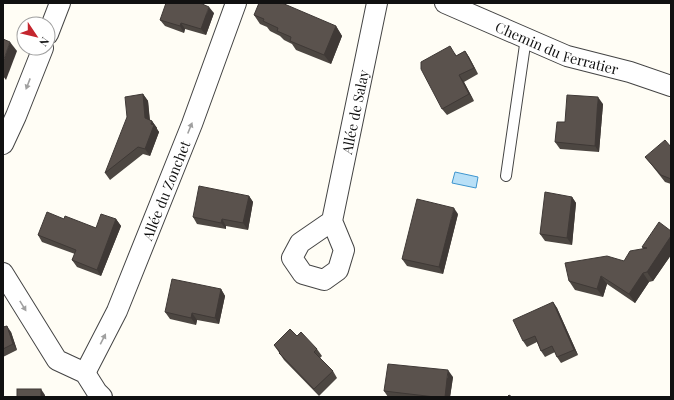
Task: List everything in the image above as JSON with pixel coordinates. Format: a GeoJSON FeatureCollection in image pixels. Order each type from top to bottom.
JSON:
{"type":"FeatureCollection","features":[{"type":"Feature","properties":{"kind":"street"},"geometry":{"type":"LineString","coordinates":[[55,16],[60,3]]}},
{"type":"Feature","properties":{"kind":"street","name":"Allée du Zonchet"},"geometry":{"type":"LineString","coordinates":[[85,373],[117,311],[192,124],[236,3]]}},
{"type":"Feature","properties":{"kind":"street","name":"Allée de Salay"},"geometry":{"type":"LineString","coordinates":[[332,221],[377,3]]}},
{"type":"Feature","properties":{"kind":"street","name":"Chemin du Ferratier"},"geometry":{"type":"LineString","coordinates":[[445,3],[567,56],[630,72],[671,86]]}},
{"type":"Feature","properties":{"kind":"street"},"geometry":{"type":"LineString","coordinates":[[3,144],[40,56]]}},
{"type":"Feature","properties":{"kind":"street"},"geometry":{"type":"LineString","coordinates":[[3,273],[57,360],[85,373],[102,397]]}},
{"type":"Feature","properties":{"kind":"lane"},"geometry":{"type":"LineString","coordinates":[[506,176],[526,38]]}},
{"type":"Feature","properties":{"kind":"water"},"geometry":{"type":"Polygon","coordinates":[[[455,172],[478,177],[476,188],[452,183],[455,172]]]}},
{"type":"Feature","properties":{"kind":"building"},"geometry":{"type":"Polygon","coordinates":[[[166,3],[200,3],[209,7],[201,29],[181,23],[180,26],[160,20],[166,3]]]}},
{"type":"Feature","properties":{"kind":"building"},"geometry":{"type":"Polygon","coordinates":[[[259,3],[282,3],[336,26],[324,55],[290,41],[291,37],[277,31],[278,28],[263,21],[264,19],[254,15],[259,3]]]}},
{"type":"Feature","properties":{"kind":"building"},"geometry":{"type":"Polygon","coordinates":[[[3,39],[10,42],[3,62],[3,39]]]}},
{"type":"Feature","properties":{"kind":"building"},"geometry":{"type":"Polygon","coordinates":[[[450,46],[456,56],[465,51],[474,68],[459,75],[469,94],[442,109],[421,69],[421,62],[450,46]]]}},
{"type":"Feature","properties":{"kind":"building"},"geometry":{"type":"Polygon","coordinates":[[[143,94],[145,118],[152,121],[151,124],[154,125],[145,149],[138,147],[105,173],[127,117],[125,97],[143,94]]]}},
{"type":"Feature","properties":{"kind":"building"},"geometry":{"type":"Polygon","coordinates":[[[567,95],[598,97],[595,146],[555,142],[557,122],[565,122],[567,95]]]}},
{"type":"Feature","properties":{"kind":"building"},"geometry":{"type":"Polygon","coordinates":[[[665,140],[671,147],[671,179],[661,175],[645,157],[665,140]]]}},
{"type":"Feature","properties":{"kind":"building"},"geometry":{"type":"Polygon","coordinates":[[[199,186],[249,196],[243,223],[222,219],[221,223],[193,217],[199,186]]]}},
{"type":"Feature","properties":{"kind":"building"},"geometry":{"type":"Polygon","coordinates":[[[545,192],[572,197],[567,238],[540,234],[545,192]]]}},
{"type":"Feature","properties":{"kind":"building"},"geometry":{"type":"Polygon","coordinates":[[[417,199],[454,208],[439,267],[402,259],[417,199]]]}},
{"type":"Feature","properties":{"kind":"building"},"geometry":{"type":"Polygon","coordinates":[[[47,212],[64,219],[65,216],[96,228],[101,214],[116,219],[97,270],[72,260],[76,250],[38,235],[47,212]]]}},
{"type":"Feature","properties":{"kind":"building"},"geometry":{"type":"Polygon","coordinates":[[[659,222],[671,231],[671,236],[647,272],[643,273],[629,294],[601,276],[597,289],[569,281],[565,263],[607,256],[624,261],[630,251],[647,248],[642,247],[659,222]]]}},
{"type":"Feature","properties":{"kind":"building"},"geometry":{"type":"Polygon","coordinates":[[[172,279],[221,289],[215,318],[192,313],[191,318],[165,312],[172,279]]]}},
{"type":"Feature","properties":{"kind":"building"},"geometry":{"type":"Polygon","coordinates":[[[553,302],[574,350],[557,357],[552,346],[541,351],[535,336],[523,341],[513,320],[553,302]]]}},
{"type":"Feature","properties":{"kind":"building"},"geometry":{"type":"Polygon","coordinates":[[[7,326],[13,344],[3,349],[3,327],[7,326]]]}},
{"type":"Feature","properties":{"kind":"building"},"geometry":{"type":"Polygon","coordinates":[[[290,329],[297,336],[301,332],[317,349],[314,352],[333,371],[314,389],[279,353],[280,352],[274,345],[290,329]]]}},
{"type":"Feature","properties":{"kind":"building"},"geometry":{"type":"Polygon","coordinates":[[[388,364],[448,370],[445,397],[384,391],[388,364]]]}},
{"type":"Feature","properties":{"kind":"building"},"geometry":{"type":"Polygon","coordinates":[[[17,389],[41,389],[41,397],[17,397],[17,389]]]}}]}
